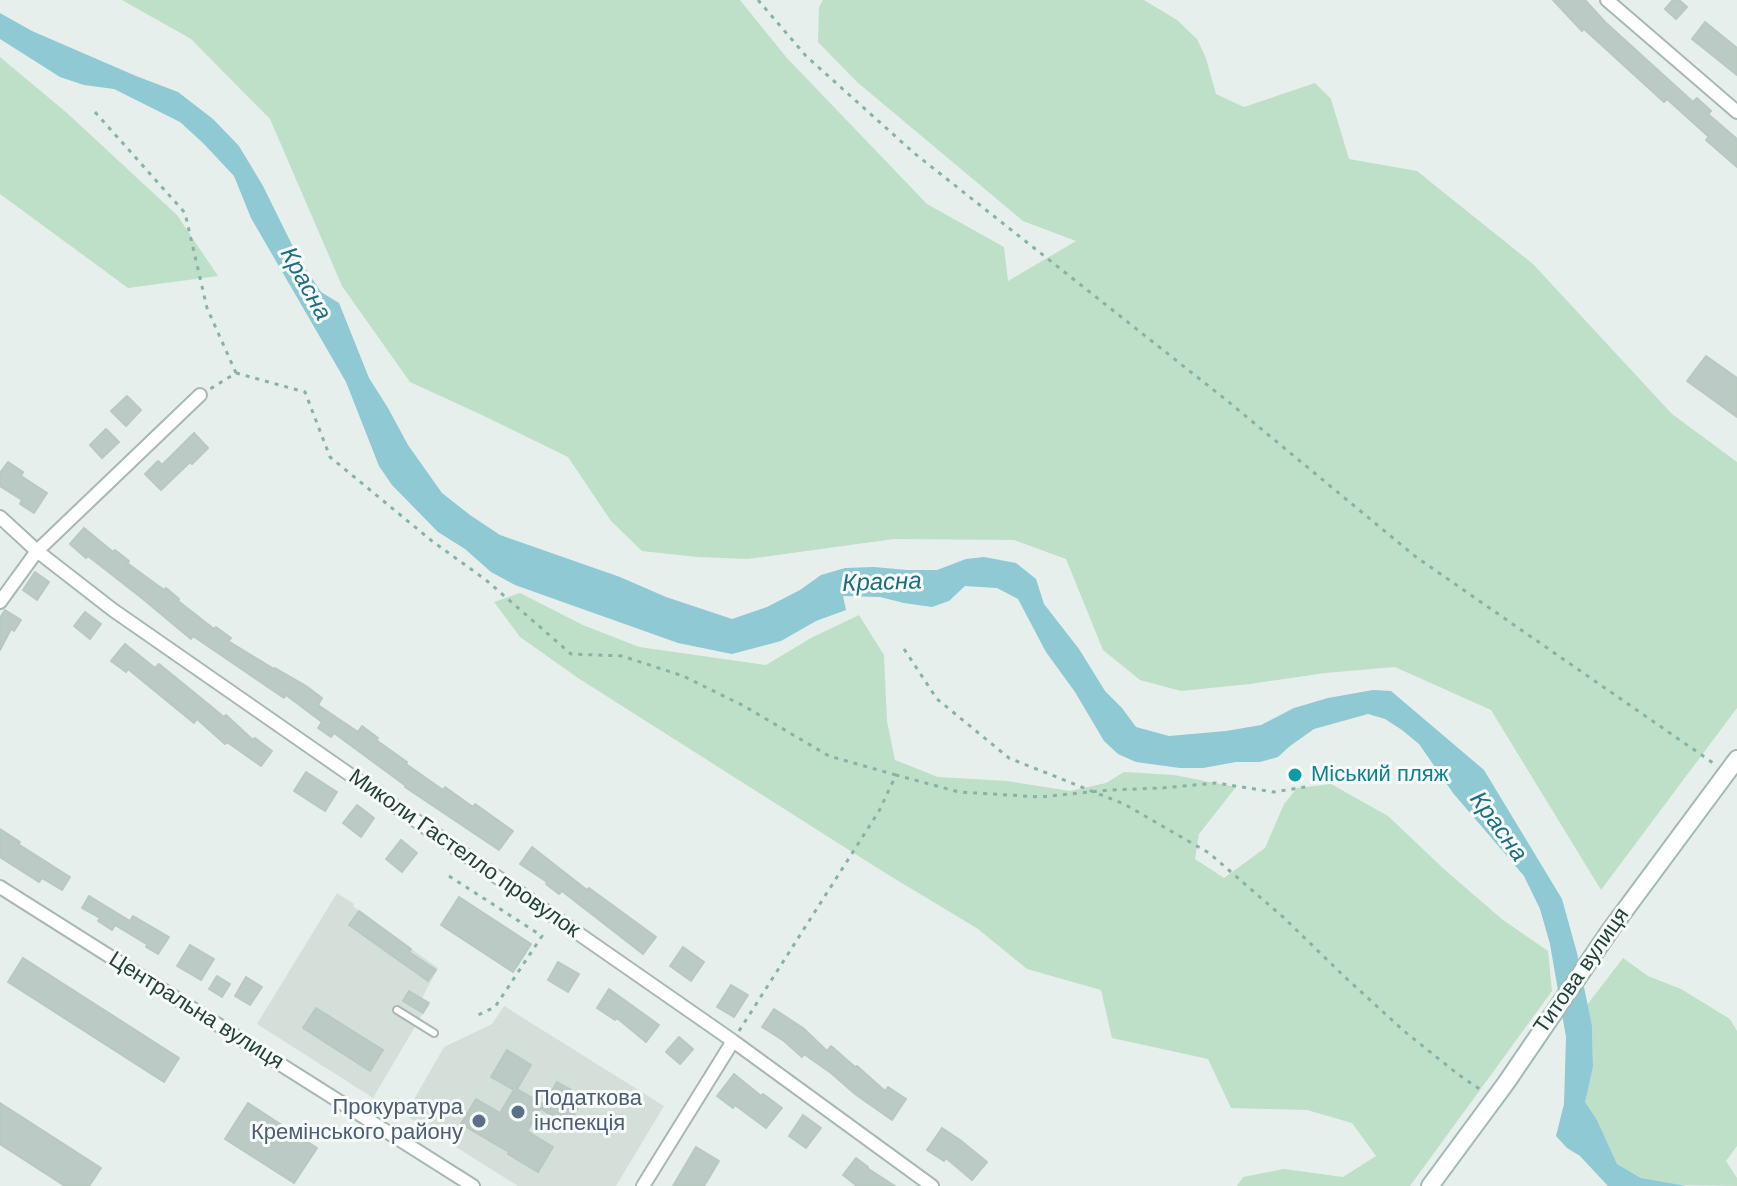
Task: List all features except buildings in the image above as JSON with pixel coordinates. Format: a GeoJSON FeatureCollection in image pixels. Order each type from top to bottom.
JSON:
{"type":"FeatureCollection","features":[{"type":"Feature","properties":{"kind":"street"},"geometry":{"type":"LineString","coordinates":[[1607,0],[1737,112]]}},
{"type":"Feature","properties":{"kind":"street"},"geometry":{"type":"LineString","coordinates":[[0,602],[37,551],[200,395]]}},
{"type":"Feature","properties":{"kind":"street","name":"Миколи Гастелло провулок"},"geometry":{"type":"LineString","coordinates":[[0,517],[37,551],[113,610],[733,1041],[932,1186]]}},
{"type":"Feature","properties":{"kind":"street","name":"Титова вулиця"},"geometry":{"type":"LineString","coordinates":[[1430,1186],[1506,1083],[1611,929],[1737,759]]}},
{"type":"Feature","properties":{"kind":"street","name":"Центральна вулиця"},"geometry":{"type":"LineString","coordinates":[[0,887],[473,1186]]}},
{"type":"Feature","properties":{"kind":"street"},"geometry":{"type":"LineString","coordinates":[[643,1186],[733,1041]]}},
{"type":"Feature","properties":{"kind":"lane"},"geometry":{"type":"LineString","coordinates":[[397,1010],[434,1033]]}},
{"type":"Feature","properties":{"kind":"path"},"geometry":{"type":"LineString","coordinates":[[758,0],[806,56],[914,153],[1225,399],[1416,557],[1726,773]]}},
{"type":"Feature","properties":{"kind":"path"},"geometry":{"type":"LineString","coordinates":[[95,112],[185,213],[207,308],[236,373]]}},
{"type":"Feature","properties":{"kind":"path"},"geometry":{"type":"LineString","coordinates":[[200,395],[236,373],[305,392],[330,457],[432,541],[486,580],[571,654],[622,656],[683,676],[744,706],[829,756],[959,792],[1040,797],[1216,783],[1274,792],[1311,786]]}},
{"type":"Feature","properties":{"kind":"path"},"geometry":{"type":"LineString","coordinates":[[904,649],[937,699],[1009,758],[1124,804],[1209,853],[1283,917],[1404,1031],[1494,1099]]}},
{"type":"Feature","properties":{"kind":"path"},"geometry":{"type":"LineString","coordinates":[[733,1041],[879,811],[896,775]]}},
{"type":"Feature","properties":{"kind":"path"},"geometry":{"type":"LineString","coordinates":[[449,876],[542,936],[495,1007],[478,1015]]}},
{"type":"Feature","properties":{"kind":"shaded area"},"geometry":{"type":"Polygon","coordinates":[[[337,893],[438,968],[422,998],[429,1003],[373,1098],[257,1024],[337,893]]]}},
{"type":"Feature","properties":{"kind":"shaded area"},"geometry":{"type":"Polygon","coordinates":[[[504,1006],[664,1106],[616,1186],[518,1186],[405,1115],[444,1047],[492,1024],[504,1006]]]}},
{"type":"Feature","properties":{"kind":"green space"},"geometry":{"type":"Polygon","coordinates":[[[122,0],[740,0],[786,57],[927,204],[1004,247],[1008,281],[1076,241],[1023,221],[857,82],[818,42],[819,7],[823,0],[1144,0],[1177,20],[1197,39],[1216,94],[1244,107],[1315,83],[1331,99],[1349,159],[1417,171],[1533,264],[1672,414],[1737,462],[1737,708],[1601,890],[1491,710],[1395,667],[1181,691],[1140,680],[1103,650],[1066,559],[1014,540],[894,539],[748,559],[642,551],[611,521],[568,457],[410,382],[342,286],[270,119],[191,39],[122,0]]]}},
{"type":"Feature","properties":{"kind":"green space"},"geometry":{"type":"Polygon","coordinates":[[[0,57],[67,113],[177,215],[218,276],[128,288],[0,194],[0,57]]]}},
{"type":"Feature","properties":{"kind":"green space"},"geometry":{"type":"Polygon","coordinates":[[[520,593],[583,625],[639,647],[766,665],[811,638],[859,615],[884,655],[887,721],[895,760],[938,777],[1007,781],[1070,791],[1106,783],[1124,772],[1174,775],[1236,787],[1199,834],[1195,859],[1224,878],[1265,848],[1284,804],[1297,788],[1331,784],[1388,816],[1503,920],[1548,951],[1552,991],[1410,1186],[1237,1186],[1243,1177],[1284,1169],[1343,1177],[1376,1156],[1352,1123],[1307,1110],[1231,1108],[1208,1059],[1112,1038],[1101,990],[1027,969],[978,929],[578,678],[520,637],[494,602],[520,593]]]}},
{"type":"Feature","properties":{"kind":"green space"},"geometry":{"type":"Polygon","coordinates":[[[1623,958],[1648,976],[1681,989],[1730,1019],[1737,1031],[1737,1146],[1726,1161],[1737,1178],[1737,1186],[1676,1185],[1641,1178],[1617,1164],[1597,1120],[1584,1102],[1593,1067],[1592,1026],[1587,1005],[1623,958]]]}},
{"type":"Feature","properties":{"kind":"water","name":"Красна"},"geometry":{"type":"Polygon","coordinates":[[[0,13],[32,31],[178,92],[213,119],[239,146],[263,186],[299,259],[321,292],[339,303],[369,378],[408,445],[442,493],[500,535],[732,619],[767,607],[821,575],[845,568],[937,570],[966,559],[984,557],[1016,563],[1036,579],[1044,604],[1079,649],[1105,691],[1136,727],[1169,736],[1261,725],[1294,708],[1328,698],[1373,690],[1391,691],[1484,770],[1562,899],[1592,1026],[1593,1067],[1585,1102],[1597,1120],[1617,1164],[1641,1178],[1686,1186],[1608,1186],[1556,1136],[1564,1104],[1566,1037],[1550,944],[1540,909],[1524,876],[1453,793],[1419,744],[1402,730],[1385,719],[1368,714],[1314,729],[1278,757],[1260,762],[1180,768],[1136,762],[1118,754],[1104,741],[1075,692],[1046,652],[1018,599],[997,588],[965,586],[949,601],[932,607],[880,597],[843,596],[846,610],[816,621],[781,641],[732,654],[678,643],[515,585],[491,572],[465,549],[438,532],[392,485],[379,466],[346,382],[251,218],[234,176],[180,122],[114,89],[84,85],[60,77],[0,39],[0,13]]]}},
{"type":"Feature","properties":{"kind":"place","name":"Міський пляж"},"geometry":{"type":"Point","coordinates":[1295,775]}},
{"type":"Feature","properties":{"kind":"place","name":"Податкова інспекція"},"geometry":{"type":"Point","coordinates":[518,1112]}},
{"type":"Feature","properties":{"kind":"place","name":"Прокуратура Кремінського району"},"geometry":{"type":"Point","coordinates":[479,1121]}}]}
